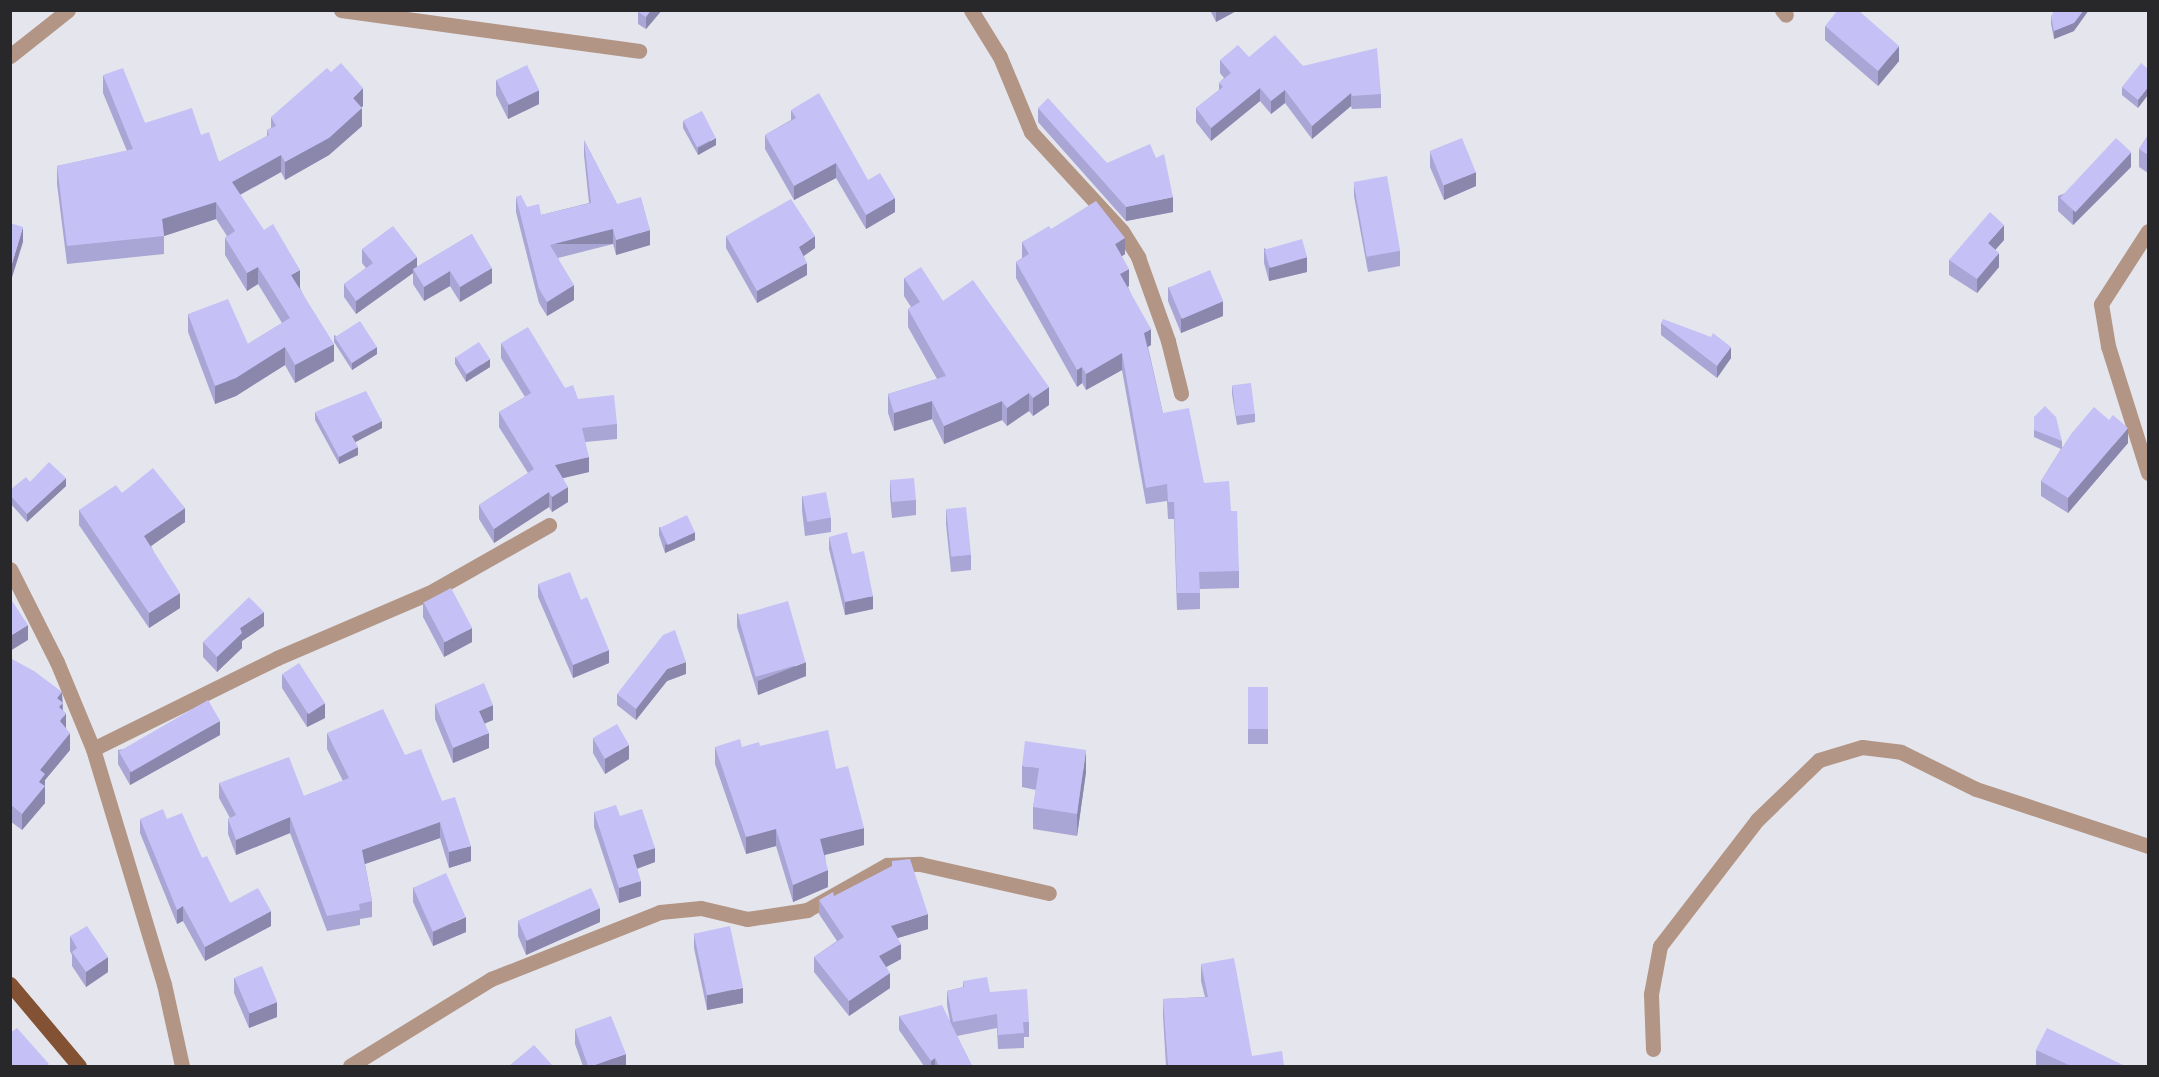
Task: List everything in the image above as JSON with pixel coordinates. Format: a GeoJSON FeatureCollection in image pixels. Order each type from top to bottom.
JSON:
{"type":"FeatureCollection","features":[{"type":"Feature","properties":{"kind":"main road"},"geometry":{"type":"LineString","coordinates":[[10,984],[79,1066]]}},
{"type":"Feature","properties":{"kind":"street"},"geometry":{"type":"LineString","coordinates":[[10,56],[68,10]]}},
{"type":"Feature","properties":{"kind":"street"},"geometry":{"type":"LineString","coordinates":[[341,10],[639,51]]}},
{"type":"Feature","properties":{"kind":"street"},"geometry":{"type":"LineString","coordinates":[[971,10],[1000,57],[1031,132],[1122,231],[1138,257],[1168,341],[1181,393]]}},
{"type":"Feature","properties":{"kind":"street"},"geometry":{"type":"LineString","coordinates":[[2148,231],[2101,304],[2108,346],[2148,473]]}},
{"type":"Feature","properties":{"kind":"street"},"geometry":{"type":"LineString","coordinates":[[93,749],[277,658],[429,593],[549,525]]}},
{"type":"Feature","properties":{"kind":"street"},"geometry":{"type":"LineString","coordinates":[[10,569],[57,662],[93,749],[164,984],[182,1066]]}},
{"type":"Feature","properties":{"kind":"street"},"geometry":{"type":"LineString","coordinates":[[1653,1049],[1651,994],[1660,946],[1757,820],[1819,760],[1862,747],[1901,753],[1976,789],[2148,846]]}},
{"type":"Feature","properties":{"kind":"street"},"geometry":{"type":"LineString","coordinates":[[350,1066],[491,979],[660,912],[701,908],[747,919],[807,910],[887,865],[920,864],[1049,892]]}},
{"type":"Feature","properties":{"kind":"building"},"geometry":{"type":"Polygon","coordinates":[[[639,10],[651,10],[646,17],[638,12],[639,10]]]}},
{"type":"Feature","properties":{"kind":"building"},"geometry":{"type":"Polygon","coordinates":[[[1838,10],[1858,10],[1899,46],[1878,71],[1825,26],[1838,10]]]}},
{"type":"Feature","properties":{"kind":"building"},"geometry":{"type":"Polygon","coordinates":[[[2055,10],[2084,10],[2074,23],[2054,31],[2051,16],[2055,10]]]}},
{"type":"Feature","properties":{"kind":"building"},"geometry":{"type":"Polygon","coordinates":[[[1275,35],[1303,66],[1377,48],[1381,94],[1352,96],[1351,93],[1312,126],[1285,90],[1271,101],[1260,88],[1211,128],[1196,108],[1223,87],[1219,83],[1231,73],[1220,60],[1238,45],[1249,57],[1275,35]]]}},
{"type":"Feature","properties":{"kind":"building"},"geometry":{"type":"Polygon","coordinates":[[[341,63],[363,88],[353,98],[362,108],[329,138],[285,162],[281,155],[232,182],[264,230],[273,224],[300,270],[291,275],[334,344],[295,365],[285,347],[236,378],[215,386],[188,314],[228,299],[248,344],[290,318],[258,267],[247,273],[225,238],[235,231],[216,202],[162,219],[164,236],[67,246],[57,166],[133,149],[103,75],[123,68],[145,123],[192,108],[201,135],[209,132],[219,162],[269,135],[267,130],[276,126],[271,117],[327,68],[331,72],[341,63]]]}},
{"type":"Feature","properties":{"kind":"building"},"geometry":{"type":"Polygon","coordinates":[[[2141,63],[2148,69],[2148,87],[2138,100],[2122,87],[2141,63]]]}},
{"type":"Feature","properties":{"kind":"building"},"geometry":{"type":"Polygon","coordinates":[[[527,65],[539,90],[509,105],[496,80],[527,65]]]}},
{"type":"Feature","properties":{"kind":"building"},"geometry":{"type":"Polygon","coordinates":[[[819,93],[868,180],[880,173],[895,198],[866,215],[836,163],[794,186],[765,135],[796,118],[791,110],[819,93]]]}},
{"type":"Feature","properties":{"kind":"building"},"geometry":{"type":"Polygon","coordinates":[[[1048,98],[1107,163],[1150,144],[1156,158],[1164,154],[1173,197],[1126,207],[1038,108],[1048,98]]]}},
{"type":"Feature","properties":{"kind":"building"},"geometry":{"type":"Polygon","coordinates":[[[702,111],[716,138],[697,147],[683,121],[702,111]]]}},
{"type":"Feature","properties":{"kind":"building"},"geometry":{"type":"Polygon","coordinates":[[[2148,135],[2148,155],[2139,149],[2148,135]]]}},
{"type":"Feature","properties":{"kind":"building"},"geometry":{"type":"Polygon","coordinates":[[[1462,138],[1476,172],[1443,185],[1430,151],[1462,138]]]}},
{"type":"Feature","properties":{"kind":"building"},"geometry":{"type":"Polygon","coordinates":[[[2116,138],[2131,152],[2075,212],[2060,198],[2116,138]]]}},
{"type":"Feature","properties":{"kind":"building"},"geometry":{"type":"Polygon","coordinates":[[[584,140],[617,204],[641,197],[650,230],[616,240],[613,229],[550,245],[574,285],[547,302],[539,289],[516,197],[521,195],[527,207],[539,204],[541,215],[591,203],[584,140]]]}},
{"type":"Feature","properties":{"kind":"building"},"geometry":{"type":"Polygon","coordinates":[[[1387,176],[1400,251],[1367,257],[1354,182],[1387,176]]]}},
{"type":"Feature","properties":{"kind":"building"},"geometry":{"type":"Polygon","coordinates":[[[791,199],[815,236],[799,247],[807,263],[757,291],[726,236],[791,199]]]}},
{"type":"Feature","properties":{"kind":"building"},"geometry":{"type":"Polygon","coordinates":[[[1096,201],[1125,238],[1115,244],[1129,269],[1120,274],[1151,329],[1144,333],[1163,413],[1189,408],[1204,483],[1229,481],[1231,511],[1237,511],[1239,571],[1199,572],[1200,593],[1177,593],[1174,502],[1168,502],[1167,484],[1146,488],[1122,353],[1086,374],[1082,367],[1077,370],[1016,262],[1029,254],[1022,242],[1049,226],[1051,229],[1096,201]]]}},
{"type":"Feature","properties":{"kind":"building"},"geometry":{"type":"Polygon","coordinates":[[[1990,212],[2004,225],[1988,243],[1999,253],[1977,279],[1949,260],[1990,212]]]}},
{"type":"Feature","properties":{"kind":"building"},"geometry":{"type":"Polygon","coordinates":[[[10,223],[23,227],[10,270],[10,223]]]}},
{"type":"Feature","properties":{"kind":"building"},"geometry":{"type":"Polygon","coordinates":[[[393,226],[417,257],[356,301],[344,284],[373,263],[362,249],[393,226]]]}},
{"type":"Feature","properties":{"kind":"building"},"geometry":{"type":"Polygon","coordinates":[[[472,234],[492,268],[460,287],[450,271],[424,287],[413,269],[472,234]]]}},
{"type":"Feature","properties":{"kind":"building"},"geometry":{"type":"Polygon","coordinates":[[[1302,239],[1307,257],[1270,268],[1265,250],[1302,239]]]}},
{"type":"Feature","properties":{"kind":"building"},"geometry":{"type":"Polygon","coordinates":[[[921,267],[943,301],[973,280],[1049,387],[1033,398],[1029,393],[1007,408],[1002,401],[944,426],[932,401],[894,413],[888,394],[946,376],[908,309],[920,302],[904,278],[921,267]]]}},
{"type":"Feature","properties":{"kind":"building"},"geometry":{"type":"Polygon","coordinates":[[[1210,270],[1223,301],[1182,319],[1169,288],[1210,270]]]}},
{"type":"Feature","properties":{"kind":"building"},"geometry":{"type":"Polygon","coordinates":[[[1663,319],[1711,337],[1713,333],[1731,347],[1717,366],[1661,323],[1663,319]]]}},
{"type":"Feature","properties":{"kind":"building"},"geometry":{"type":"Polygon","coordinates":[[[360,321],[377,347],[352,363],[335,337],[360,321]]]}},
{"type":"Feature","properties":{"kind":"building"},"geometry":{"type":"Polygon","coordinates":[[[528,327],[565,388],[573,385],[578,399],[614,395],[617,424],[582,428],[589,457],[555,465],[568,487],[552,497],[549,492],[494,529],[479,505],[534,469],[499,412],[531,393],[501,343],[528,327]]]}},
{"type":"Feature","properties":{"kind":"building"},"geometry":{"type":"Polygon","coordinates":[[[479,342],[490,359],[466,374],[456,357],[479,342]]]}},
{"type":"Feature","properties":{"kind":"building"},"geometry":{"type":"Polygon","coordinates":[[[1251,383],[1255,414],[1236,416],[1232,385],[1251,383]]]}},
{"type":"Feature","properties":{"kind":"building"},"geometry":{"type":"Polygon","coordinates":[[[366,391],[382,421],[352,436],[358,447],[339,457],[315,412],[366,391]]]}},
{"type":"Feature","properties":{"kind":"building"},"geometry":{"type":"Polygon","coordinates":[[[2045,406],[2056,417],[2062,441],[2034,430],[2034,417],[2045,406]]]}},
{"type":"Feature","properties":{"kind":"building"},"geometry":{"type":"Polygon","coordinates":[[[2094,407],[2109,420],[2113,415],[2128,428],[2068,498],[2041,481],[2071,434],[2094,407]]]}},
{"type":"Feature","properties":{"kind":"building"},"geometry":{"type":"Polygon","coordinates":[[[49,462],[66,478],[27,514],[10,495],[10,490],[26,477],[30,482],[49,462]]]}},
{"type":"Feature","properties":{"kind":"building"},"geometry":{"type":"Polygon","coordinates":[[[153,468],[185,508],[144,536],[180,593],[149,613],[79,510],[116,485],[122,493],[153,468]]]}},
{"type":"Feature","properties":{"kind":"building"},"geometry":{"type":"Polygon","coordinates":[[[914,478],[916,500],[892,502],[890,480],[914,478]]]}},
{"type":"Feature","properties":{"kind":"building"},"geometry":{"type":"Polygon","coordinates":[[[826,492],[831,518],[807,522],[802,497],[826,492]]]}},
{"type":"Feature","properties":{"kind":"building"},"geometry":{"type":"Polygon","coordinates":[[[966,507],[971,555],[951,557],[946,509],[966,507]]]}},
{"type":"Feature","properties":{"kind":"building"},"geometry":{"type":"Polygon","coordinates":[[[687,515],[695,532],[668,545],[660,528],[687,515]]]}},
{"type":"Feature","properties":{"kind":"building"},"geometry":{"type":"Polygon","coordinates":[[[847,532],[852,554],[864,551],[873,596],[845,602],[829,537],[847,532]]]}},
{"type":"Feature","properties":{"kind":"building"},"geometry":{"type":"Polygon","coordinates":[[[570,572],[581,600],[587,597],[609,650],[573,665],[538,584],[570,572]]]}},
{"type":"Feature","properties":{"kind":"building"},"geometry":{"type":"Polygon","coordinates":[[[451,588],[472,628],[445,642],[424,603],[451,588]]]}},
{"type":"Feature","properties":{"kind":"building"},"geometry":{"type":"Polygon","coordinates":[[[249,597],[264,612],[240,628],[242,633],[217,657],[203,642],[249,597]]]}},
{"type":"Feature","properties":{"kind":"building"},"geometry":{"type":"Polygon","coordinates":[[[10,598],[28,625],[10,636],[10,598]]]}},
{"type":"Feature","properties":{"kind":"building"},"geometry":{"type":"Polygon","coordinates":[[[788,601],[806,663],[756,677],[738,615],[788,601]]]}},
{"type":"Feature","properties":{"kind":"building"},"geometry":{"type":"Polygon","coordinates":[[[675,630],[686,662],[667,669],[636,709],[617,694],[663,635],[675,630]]]}},
{"type":"Feature","properties":{"kind":"building"},"geometry":{"type":"Polygon","coordinates":[[[10,658],[34,671],[62,692],[57,698],[63,703],[59,707],[66,713],[60,721],[70,733],[40,770],[45,774],[39,782],[45,786],[22,814],[10,804],[10,658]]]}},
{"type":"Feature","properties":{"kind":"building"},"geometry":{"type":"Polygon","coordinates":[[[299,663],[325,703],[308,714],[282,674],[299,663]]]}},
{"type":"Feature","properties":{"kind":"building"},"geometry":{"type":"Polygon","coordinates":[[[484,683],[493,705],[479,711],[489,733],[453,748],[435,704],[484,683]]]}},
{"type":"Feature","properties":{"kind":"building"},"geometry":{"type":"Polygon","coordinates":[[[1248,687],[1268,687],[1268,729],[1248,729],[1248,687]]]}},
{"type":"Feature","properties":{"kind":"building"},"geometry":{"type":"Polygon","coordinates":[[[208,700],[220,721],[131,772],[119,752],[208,700]]]}},
{"type":"Feature","properties":{"kind":"building"},"geometry":{"type":"Polygon","coordinates":[[[383,709],[405,755],[421,749],[442,801],[455,797],[471,846],[449,852],[440,822],[362,850],[372,901],[359,904],[360,910],[327,916],[290,817],[236,840],[228,819],[236,815],[219,783],[289,757],[304,796],[349,778],[327,733],[383,709]]]}},
{"type":"Feature","properties":{"kind":"building"},"geometry":{"type":"Polygon","coordinates":[[[617,724],[629,745],[605,759],[593,738],[617,724]]]}},
{"type":"Feature","properties":{"kind":"building"},"geometry":{"type":"Polygon","coordinates":[[[828,730],[836,769],[848,766],[864,828],[820,839],[828,870],[793,885],[776,829],[746,837],[715,747],[740,739],[742,747],[759,742],[760,746],[828,730]]]}},
{"type":"Feature","properties":{"kind":"building"},"geometry":{"type":"Polygon","coordinates":[[[1025,741],[1086,750],[1077,814],[1033,807],[1039,768],[1022,766],[1025,741]]]}},
{"type":"Feature","properties":{"kind":"building"},"geometry":{"type":"Polygon","coordinates":[[[616,805],[620,816],[642,809],[655,848],[633,855],[641,881],[619,888],[594,812],[616,805]]]}},
{"type":"Feature","properties":{"kind":"building"},"geometry":{"type":"Polygon","coordinates":[[[163,809],[167,819],[182,813],[202,858],[207,856],[230,903],[258,888],[271,911],[205,947],[183,906],[177,910],[140,819],[163,809]]]}},
{"type":"Feature","properties":{"kind":"building"},"geometry":{"type":"Polygon","coordinates":[[[910,859],[928,914],[891,926],[901,944],[879,956],[890,973],[849,1001],[814,957],[844,937],[819,900],[833,892],[834,896],[892,866],[892,861],[910,859]]]}},
{"type":"Feature","properties":{"kind":"building"},"geometry":{"type":"Polygon","coordinates":[[[446,873],[466,917],[433,931],[413,888],[446,873]]]}},
{"type":"Feature","properties":{"kind":"building"},"geometry":{"type":"Polygon","coordinates":[[[591,888],[600,908],[527,941],[518,921],[591,888]]]}},
{"type":"Feature","properties":{"kind":"building"},"geometry":{"type":"Polygon","coordinates":[[[87,926],[108,957],[86,972],[72,952],[77,948],[70,936],[87,926]]]}},
{"type":"Feature","properties":{"kind":"building"},"geometry":{"type":"Polygon","coordinates":[[[730,926],[743,988],[707,995],[694,934],[730,926]]]}},
{"type":"Feature","properties":{"kind":"building"},"geometry":{"type":"Polygon","coordinates":[[[1234,958],[1252,1056],[1282,1051],[1284,1066],[1168,1066],[1163,999],[1208,997],[1201,964],[1234,958]]]}},
{"type":"Feature","properties":{"kind":"building"},"geometry":{"type":"Polygon","coordinates":[[[262,966],[277,1002],[250,1014],[234,978],[262,966]]]}},
{"type":"Feature","properties":{"kind":"building"},"geometry":{"type":"Polygon","coordinates":[[[987,977],[990,992],[1027,989],[1029,1022],[1023,1022],[1024,1033],[998,1035],[997,1014],[953,1022],[947,991],[964,987],[963,981],[987,977]]]}},
{"type":"Feature","properties":{"kind":"building"},"geometry":{"type":"Polygon","coordinates":[[[942,1005],[972,1066],[939,1066],[935,1058],[931,1061],[899,1016],[942,1005]]]}},
{"type":"Feature","properties":{"kind":"building"},"geometry":{"type":"Polygon","coordinates":[[[611,1016],[626,1054],[588,1066],[575,1029],[611,1016]]]}},
{"type":"Feature","properties":{"kind":"building"},"geometry":{"type":"Polygon","coordinates":[[[17,1028],[49,1064],[46,1066],[10,1066],[10,1033],[17,1028]]]}},
{"type":"Feature","properties":{"kind":"building"},"geometry":{"type":"Polygon","coordinates":[[[2047,1028],[2125,1066],[2071,1066],[2036,1050],[2047,1028]]]}},
{"type":"Feature","properties":{"kind":"building"},"geometry":{"type":"Polygon","coordinates":[[[534,1045],[553,1066],[509,1066],[534,1045]]]}}]}
